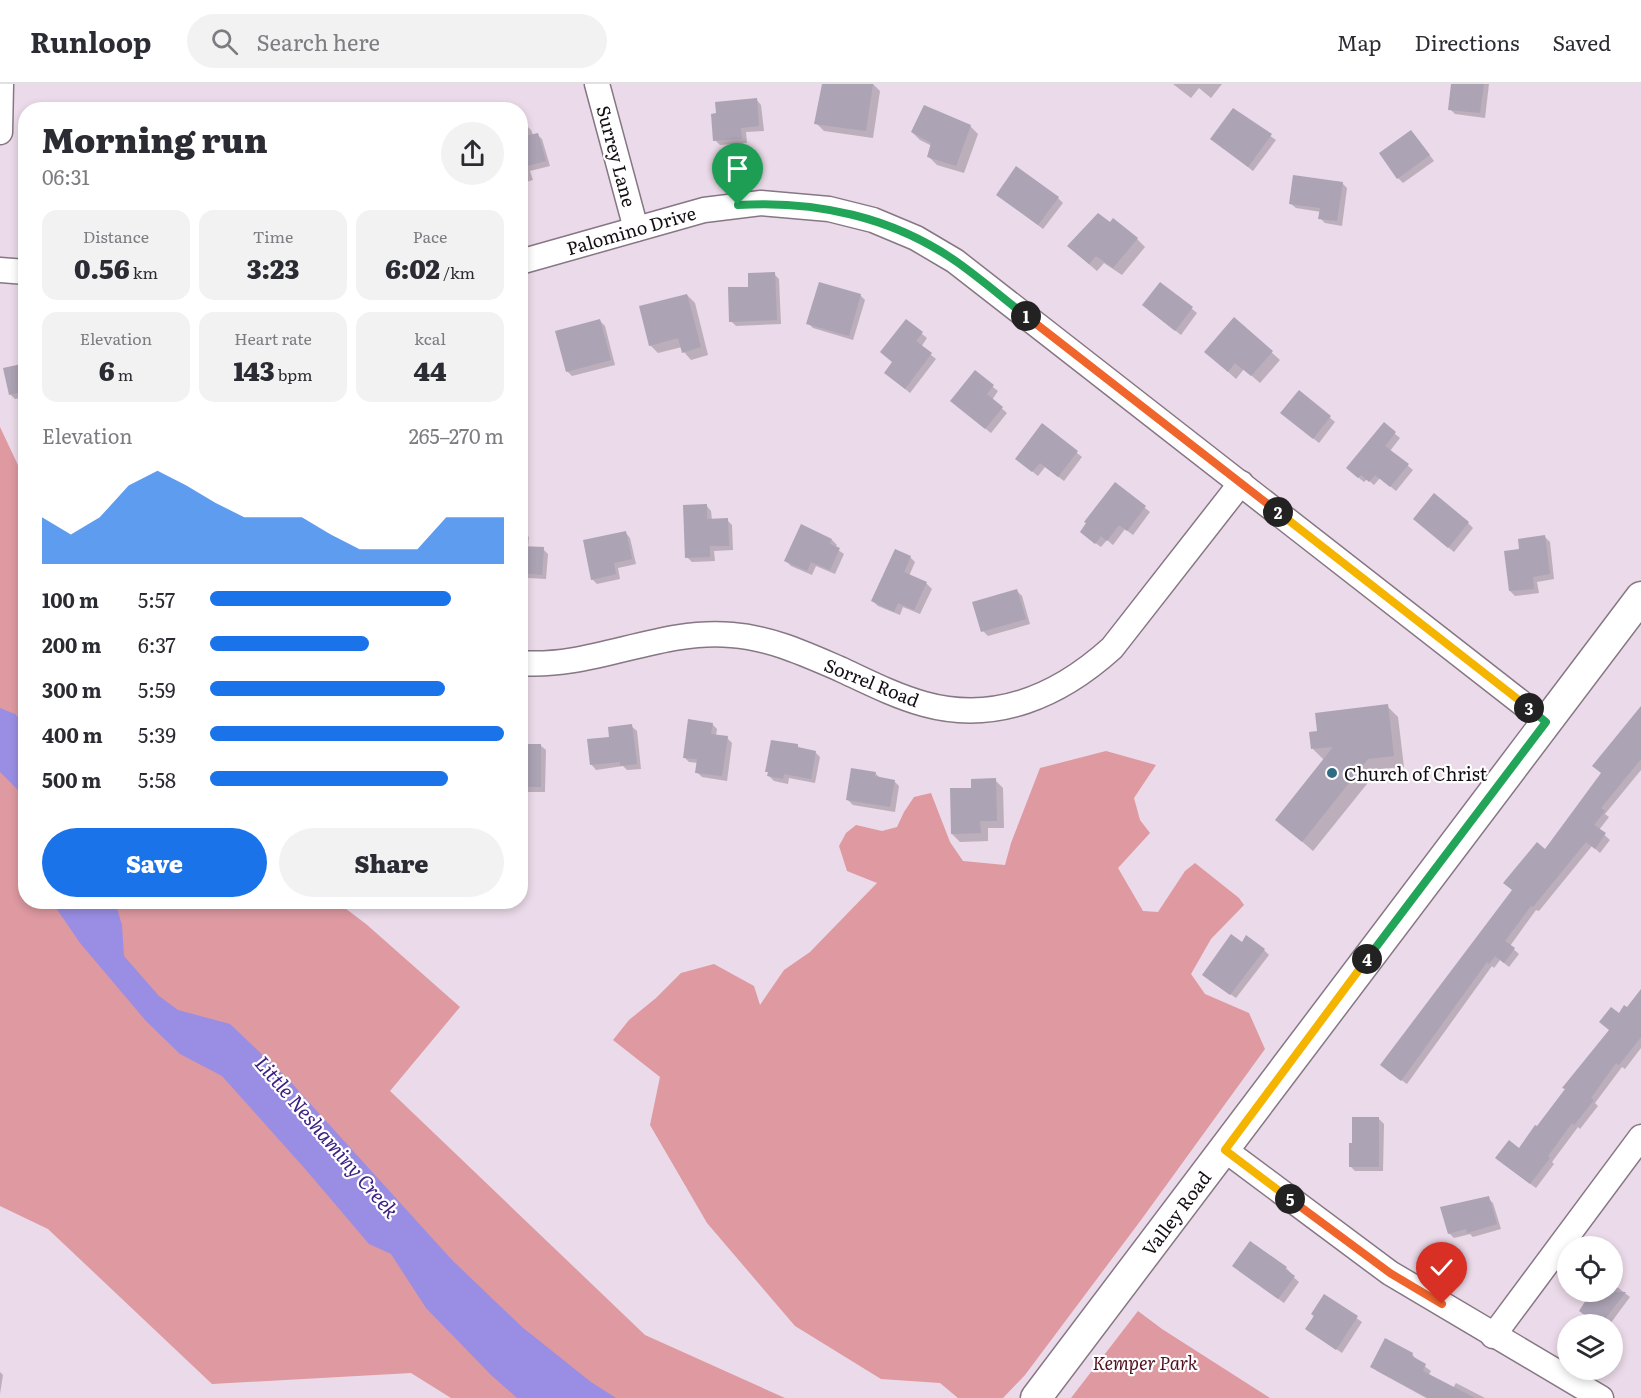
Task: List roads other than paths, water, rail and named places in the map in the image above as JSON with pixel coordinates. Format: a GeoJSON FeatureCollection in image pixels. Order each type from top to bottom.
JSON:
{"type":"FeatureCollection","features":[{"type":"Feature","properties":{"kind":"street"},"geometry":{"type":"LineString","coordinates":[[0,132],[1,84]]}},
{"type":"Feature","properties":{"kind":"street","name":"Surrey Lane"},"geometry":{"type":"LineString","coordinates":[[597,84],[636,229]]}},
{"type":"Feature","properties":{"kind":"street","name":"Palomino Drive"},"geometry":{"type":"LineString","coordinates":[[528,260],[704,210],[738,205],[784,204],[829,209],[873,220],[905,233],[955,261],[1546,722]]}},
{"type":"Feature","properties":{"kind":"street"},"geometry":{"type":"LineString","coordinates":[[0,270],[18,271]]}},
{"type":"Feature","properties":{"kind":"street","name":"Sorrel Road"},"geometry":{"type":"LineString","coordinates":[[528,663],[567,662],[670,638],[701,634],[732,634],[762,639],[792,648],[901,696],[927,705],[966,710],[993,709],[1017,704],[1068,683],[1112,648],[1241,483]]}},
{"type":"Feature","properties":{"kind":"street","name":"Valley Road"},"geometry":{"type":"LineString","coordinates":[[1036,1398],[1641,597]]}},
{"type":"Feature","properties":{"kind":"street"},"geometry":{"type":"LineString","coordinates":[[1493,1336],[1641,1137]]}},
{"type":"Feature","properties":{"kind":"street"},"geometry":{"type":"LineString","coordinates":[[1225,1150],[1390,1273],[1601,1398]]}},
{"type":"Feature","properties":{"kind":"water"},"geometry":{"type":"Polygon","coordinates":[[[0,708],[18,717],[18,790],[0,772],[0,708]]]}},
{"type":"Feature","properties":{"kind":"water","name":"Little Neshaminy Creek"},"geometry":{"type":"Polygon","coordinates":[[[57,909],[117,909],[122,925],[124,956],[159,996],[178,1010],[230,1024],[287,1078],[452,1260],[522,1327],[591,1382],[616,1398],[517,1398],[491,1375],[426,1308],[391,1254],[369,1244],[222,1076],[180,1054],[146,1021],[80,943],[57,909]]]}},
{"type":"Feature","properties":{"kind":"place","name":"Church of Christ"},"geometry":{"type":"Point","coordinates":[1332,773]}},
{"type":"Feature","properties":{"kind":"park label","name":"Kemper Park"},"geometry":{"type":"Point","coordinates":[1145,1362]}}]}
